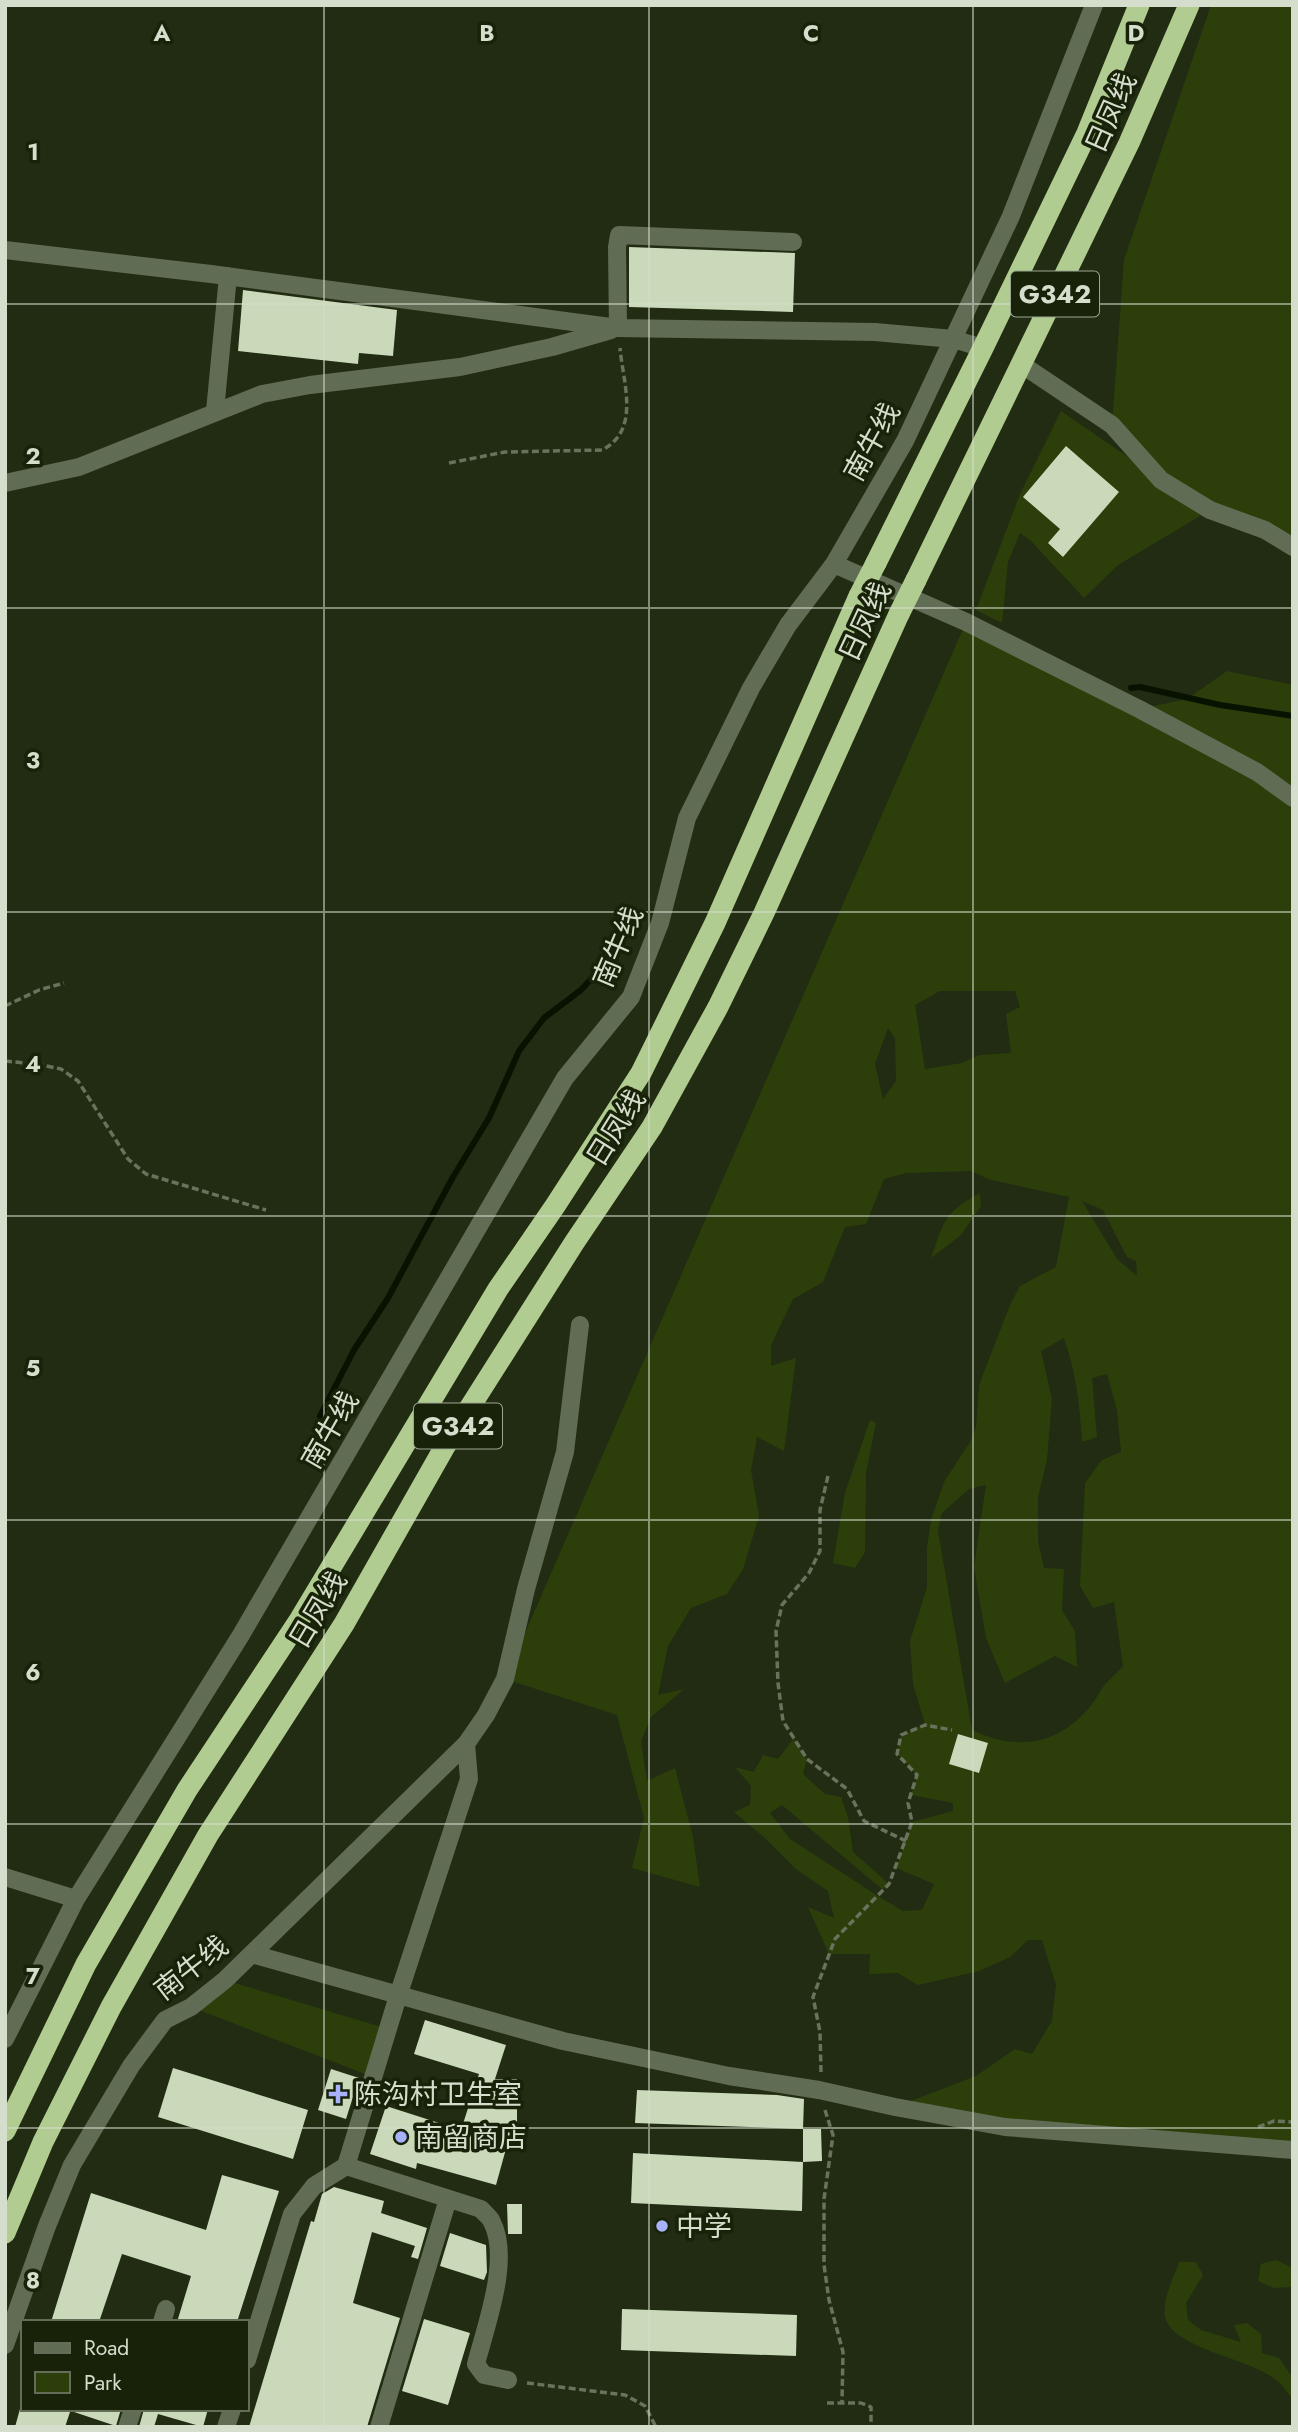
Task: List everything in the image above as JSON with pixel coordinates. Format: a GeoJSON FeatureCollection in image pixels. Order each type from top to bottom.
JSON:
{"type":"FeatureCollection","features":[{"type":"Feature","properties":{"kind":"highway","name":"日凤线"},"geometry":{"type":"LineString","coordinates":[[5,2131],[86,1964],[187,1790],[300,1619],[498,1289],[640,1073],[715,923],[859,596],[1087,133],[1139,5]]}},
{"type":"Feature","properties":{"kind":"highway","name":"日凤线"},"geometry":{"type":"LineString","coordinates":[[5,2233],[43,2142],[111,2007],[208,1835],[344,1624],[458,1426],[574,1243],[652,1127],[718,1007],[764,913],[899,614],[1129,143],[1189,5]]}},
{"type":"Feature","properties":{"kind":"street","name":"南牛线"},"geometry":{"type":"LineString","coordinates":[[5,2039],[76,1899],[242,1635],[565,1078],[631,997],[660,923],[687,818],[751,688],[788,625],[834,564],[905,441],[1011,216],[1094,5]]}},
{"type":"Feature","properties":{"kind":"street"},"geometry":{"type":"LineString","coordinates":[[618,328],[619,235],[793,242]]}},
{"type":"Feature","properties":{"kind":"street"},"geometry":{"type":"LineString","coordinates":[[5,250],[228,276],[618,328],[876,332],[953,339],[983,348]]}},
{"type":"Feature","properties":{"kind":"street"},"geometry":{"type":"LineString","coordinates":[[215,411],[228,276]]}},
{"type":"Feature","properties":{"kind":"street"},"geometry":{"type":"LineString","coordinates":[[5,483],[79,467],[262,394],[310,385],[460,367],[552,347],[618,328]]}},
{"type":"Feature","properties":{"kind":"street"},"geometry":{"type":"LineString","coordinates":[[1021,365],[1112,425],[1161,480],[1210,510],[1265,530],[1293,547]]}},
{"type":"Feature","properties":{"kind":"street"},"geometry":{"type":"LineString","coordinates":[[834,564],[966,622],[1126,703],[1257,772],[1293,798]]}},
{"type":"Feature","properties":{"kind":"street","name":"南牛线"},"geometry":{"type":"LineString","coordinates":[[5,2346],[47,2226],[72,2165],[131,2066],[165,2020],[191,2007],[225,1980],[466,1744],[486,1714],[505,1679],[526,1589],[565,1452],[580,1325]]}},
{"type":"Feature","properties":{"kind":"street"},"geometry":{"type":"LineString","coordinates":[[248,2357],[292,2214],[314,2186],[346,2166],[469,1779],[466,1744]]}},
{"type":"Feature","properties":{"kind":"street"},"geometry":{"type":"LineString","coordinates":[[5,1877],[76,1899]]}},
{"type":"Feature","properties":{"kind":"street"},"geometry":{"type":"LineString","coordinates":[[252,1954],[563,2041],[729,2076],[819,2090],[1005,2127],[1293,2150]]}},
{"type":"Feature","properties":{"kind":"street"},"geometry":{"type":"LineString","coordinates":[[346,2166],[481,2209],[492,2221],[499,2251],[496,2284],[476,2364],[484,2375],[508,2380]]}},
{"type":"Feature","properties":{"kind":"street"},"geometry":{"type":"LineString","coordinates":[[379,2427],[448,2199]]}},
{"type":"Feature","properties":{"kind":"path"},"geometry":{"type":"LineString","coordinates":[[449,463],[505,452],[602,450],[614,444],[621,434],[626,418],[618,328]]}},
{"type":"Feature","properties":{"kind":"path"},"geometry":{"type":"LineString","coordinates":[[5,1006],[39,990],[64,983]]}},
{"type":"Feature","properties":{"kind":"path"},"geometry":{"type":"LineString","coordinates":[[5,1061],[61,1069],[78,1082],[128,1159],[146,1174],[266,1210]]}},
{"type":"Feature","properties":{"kind":"path"},"geometry":{"type":"LineString","coordinates":[[828,1476],[820,1510],[820,1550],[809,1573],[782,1605],[776,1631],[783,1721],[807,1759],[847,1789],[864,1821],[906,1841]]}},
{"type":"Feature","properties":{"kind":"path"},"geometry":{"type":"LineString","coordinates":[[842,2402],[843,2352],[829,2300],[824,2265],[824,2199],[833,2135],[819,2090],[821,2043],[813,1997],[835,1939],[889,1884],[906,1841],[912,1822],[908,1803],[917,1775],[897,1754],[901,1735],[925,1725],[952,1730]]}},
{"type":"Feature","properties":{"kind":"path"},"geometry":{"type":"LineString","coordinates":[[508,2380],[625,2395],[645,2406],[656,2427]]}},
{"type":"Feature","properties":{"kind":"path"},"geometry":{"type":"LineString","coordinates":[[827,2403],[861,2403],[871,2407],[871,2427]]}},
{"type":"Feature","properties":{"kind":"green space"},"geometry":{"type":"Polygon","coordinates":[[[1211,5],[1293,5],[1293,547],[1210,510],[1118,565],[1084,598],[1031,541],[1020,533],[1008,562],[1002,623],[976,610],[1020,494],[1061,411],[1157,477],[1112,425],[1124,260],[1211,5]]]}},
{"type":"Feature","properties":{"kind":"green space"},"geometry":{"type":"Polygon","coordinates":[[[966,622],[1139,709],[1187,699],[1227,671],[1293,685],[1293,2150],[895,2107],[976,2076],[1015,2049],[1032,2054],[1052,2021],[1056,1985],[1042,1940],[1028,1940],[1010,1957],[979,1971],[918,1985],[898,1973],[869,1974],[870,1954],[829,1954],[808,1907],[834,1918],[828,1891],[796,1869],[734,1812],[750,1805],[751,1786],[735,1767],[754,1772],[763,1755],[778,1759],[794,1738],[807,1759],[803,1774],[825,1794],[841,1797],[848,1817],[853,1852],[889,1884],[883,1890],[782,1805],[770,1813],[790,1839],[878,1896],[903,1911],[922,1910],[934,1884],[896,1868],[912,1822],[953,1811],[953,1803],[911,1795],[917,1775],[897,1754],[901,1735],[925,1724],[913,1684],[910,1641],[927,1587],[927,1548],[931,1520],[944,1482],[970,1442],[976,1427],[979,1385],[1010,1305],[1020,1286],[1056,1267],[1069,1197],[988,1179],[971,1171],[906,1173],[884,1179],[866,1224],[845,1227],[823,1282],[793,1299],[771,1345],[771,1366],[796,1358],[784,1451],[757,1437],[751,1470],[759,1516],[743,1569],[727,1594],[691,1608],[668,1646],[658,1695],[684,1689],[651,1717],[641,1741],[647,1781],[675,1768],[693,1837],[700,1887],[632,1868],[644,1818],[617,1715],[505,1679],[966,622]],[[940,991],[915,1005],[925,1069],[962,1063],[980,1055],[1011,1053],[1006,1014],[1020,1007],[1015,991],[940,991]],[[888,1028],[875,1064],[883,1099],[896,1081],[895,1038],[888,1028]],[[1082,1201],[1117,1259],[1137,1276],[1136,1261],[1127,1257],[1103,1210],[1082,1201]],[[1064,1338],[1041,1351],[1052,1399],[1047,1460],[1038,1497],[1038,1541],[1044,1568],[1064,1569],[1062,1610],[1075,1631],[1077,1667],[1055,1656],[1005,1683],[986,1638],[974,1567],[986,1485],[969,1489],[942,1513],[938,1531],[972,1730],[1006,1741],[1037,1741],[1066,1728],[1080,1718],[1123,1666],[1114,1602],[1093,1608],[1080,1586],[1085,1483],[1102,1460],[1121,1452],[1117,1410],[1107,1374],[1092,1378],[1097,1437],[1082,1442],[1077,1389],[1064,1338]]]}},
{"type":"Feature","properties":{"kind":"green space"},"geometry":{"type":"Polygon","coordinates":[[[980,1193],[981,1206],[961,1235],[931,1258],[946,1220],[980,1193]]]}},
{"type":"Feature","properties":{"kind":"green space"},"geometry":{"type":"Polygon","coordinates":[[[870,1420],[876,1423],[866,1473],[865,1552],[855,1568],[833,1563],[845,1493],[870,1420]]]}},
{"type":"Feature","properties":{"kind":"green space"},"geometry":{"type":"Polygon","coordinates":[[[225,1980],[388,2029],[373,2077],[191,2007],[225,1980]]]}},
{"type":"Feature","properties":{"kind":"green space"},"geometry":{"type":"Polygon","coordinates":[[[1276,2260],[1293,2268],[1293,2287],[1274,2288],[1258,2281],[1261,2264],[1276,2260]]]}},
{"type":"Feature","properties":{"kind":"green space"},"geometry":{"type":"Polygon","coordinates":[[[1179,2262],[1196,2262],[1203,2275],[1186,2303],[1188,2320],[1201,2330],[1241,2342],[1234,2325],[1247,2323],[1261,2334],[1262,2353],[1279,2358],[1293,2378],[1293,2400],[1280,2383],[1264,2372],[1199,2346],[1173,2330],[1166,2320],[1165,2306],[1179,2262]]]}},
{"type":"Feature","properties":{"kind":"building"},"geometry":{"type":"Polygon","coordinates":[[[629,247],[795,253],[793,312],[629,307],[629,247]]]}},
{"type":"Feature","properties":{"kind":"building"},"geometry":{"type":"Polygon","coordinates":[[[243,290],[397,310],[393,356],[359,353],[358,364],[238,351],[243,290]]]}},
{"type":"Feature","properties":{"kind":"building"},"geometry":{"type":"Polygon","coordinates":[[[1066,446],[1119,492],[1063,557],[1048,543],[1060,529],[1023,497],[1066,446]]]}},
{"type":"Feature","properties":{"kind":"building"},"geometry":{"type":"Polygon","coordinates":[[[958,1734],[988,1743],[979,1773],[949,1764],[958,1734]]]}},
{"type":"Feature","properties":{"kind":"building"},"geometry":{"type":"Polygon","coordinates":[[[425,2020],[506,2045],[495,2079],[517,2079],[517,2127],[512,2127],[496,2185],[417,2163],[416,2169],[370,2154],[386,2106],[461,2130],[479,2074],[414,2054],[425,2020]]]}},
{"type":"Feature","properties":{"kind":"building"},"geometry":{"type":"Polygon","coordinates":[[[173,2068],[308,2110],[293,2159],[158,2117],[173,2068]]]}},
{"type":"Feature","properties":{"kind":"building","name":"陈沟村卫生室"},"geometry":{"type":"Polygon","coordinates":[[[331,2069],[359,2078],[346,2119],[318,2110],[331,2069]]]}},
{"type":"Feature","properties":{"kind":"building"},"geometry":{"type":"Polygon","coordinates":[[[637,2090],[777,2095],[804,2099],[803,2129],[635,2123],[637,2090]]]}},
{"type":"Feature","properties":{"kind":"building"},"geometry":{"type":"Polygon","coordinates":[[[803,2129],[821,2129],[822,2161],[803,2162],[803,2129]]]}},
{"type":"Feature","properties":{"kind":"building"},"geometry":{"type":"Polygon","coordinates":[[[633,2153],[803,2162],[802,2211],[631,2203],[633,2153]]]}},
{"type":"Feature","properties":{"kind":"building"},"geometry":{"type":"Polygon","coordinates":[[[222,2175],[279,2191],[238,2320],[178,2320],[191,2276],[122,2254],[100,2320],[52,2320],[91,2193],[206,2230],[222,2175]]]}},
{"type":"Feature","properties":{"kind":"building"},"geometry":{"type":"Polygon","coordinates":[[[334,2187],[384,2201],[381,2213],[427,2228],[418,2259],[411,2257],[415,2246],[372,2232],[353,2303],[400,2318],[367,2427],[249,2427],[311,2221],[314,2222],[322,2194],[334,2187]]]}},
{"type":"Feature","properties":{"kind":"building"},"geometry":{"type":"Polygon","coordinates":[[[507,2204],[522,2204],[522,2234],[508,2234],[507,2204]]]}},
{"type":"Feature","properties":{"kind":"building"},"geometry":{"type":"Polygon","coordinates":[[[450,2233],[486,2245],[487,2272],[484,2280],[440,2266],[450,2233]]]}},
{"type":"Feature","properties":{"kind":"building"},"geometry":{"type":"Polygon","coordinates":[[[622,2309],[797,2315],[796,2356],[621,2350],[622,2309]]]}},
{"type":"Feature","properties":{"kind":"building"},"geometry":{"type":"Polygon","coordinates":[[[424,2319],[470,2333],[448,2405],[402,2391],[424,2319]]]}},
{"type":"Feature","properties":{"kind":"building"},"geometry":{"type":"Polygon","coordinates":[[[20,2409],[70,2411],[65,2427],[15,2427],[20,2409]]]}},
{"type":"Feature","properties":{"kind":"building"},"geometry":{"type":"Polygon","coordinates":[[[74,2411],[120,2411],[116,2426],[74,2411]]]}},
{"type":"Feature","properties":{"kind":"building"},"geometry":{"type":"Polygon","coordinates":[[[143,2411],[207,2411],[203,2427],[158,2414],[154,2427],[139,2427],[143,2411]]]}},
{"type":"Feature","properties":{"kind":"waterway"},"geometry":{"type":"LineString","coordinates":[[1131,688],[1140,687],[1220,705],[1293,716]]}},
{"type":"Feature","properties":{"kind":"waterway"},"geometry":{"type":"LineString","coordinates":[[320,1416],[354,1350],[388,1298],[453,1177],[489,1118],[519,1051],[544,1018],[581,990],[613,955]]}},
{"type":"Feature","properties":{"kind":"place","name":"陈沟村卫生室"},"geometry":{"type":"Point","coordinates":[338,2094]}},
{"type":"Feature","properties":{"kind":"place","name":"南留商店"},"geometry":{"type":"Point","coordinates":[401,2137]}},
{"type":"Feature","properties":{"kind":"place","name":"中学"},"geometry":{"type":"Point","coordinates":[662,2226]}}]}
